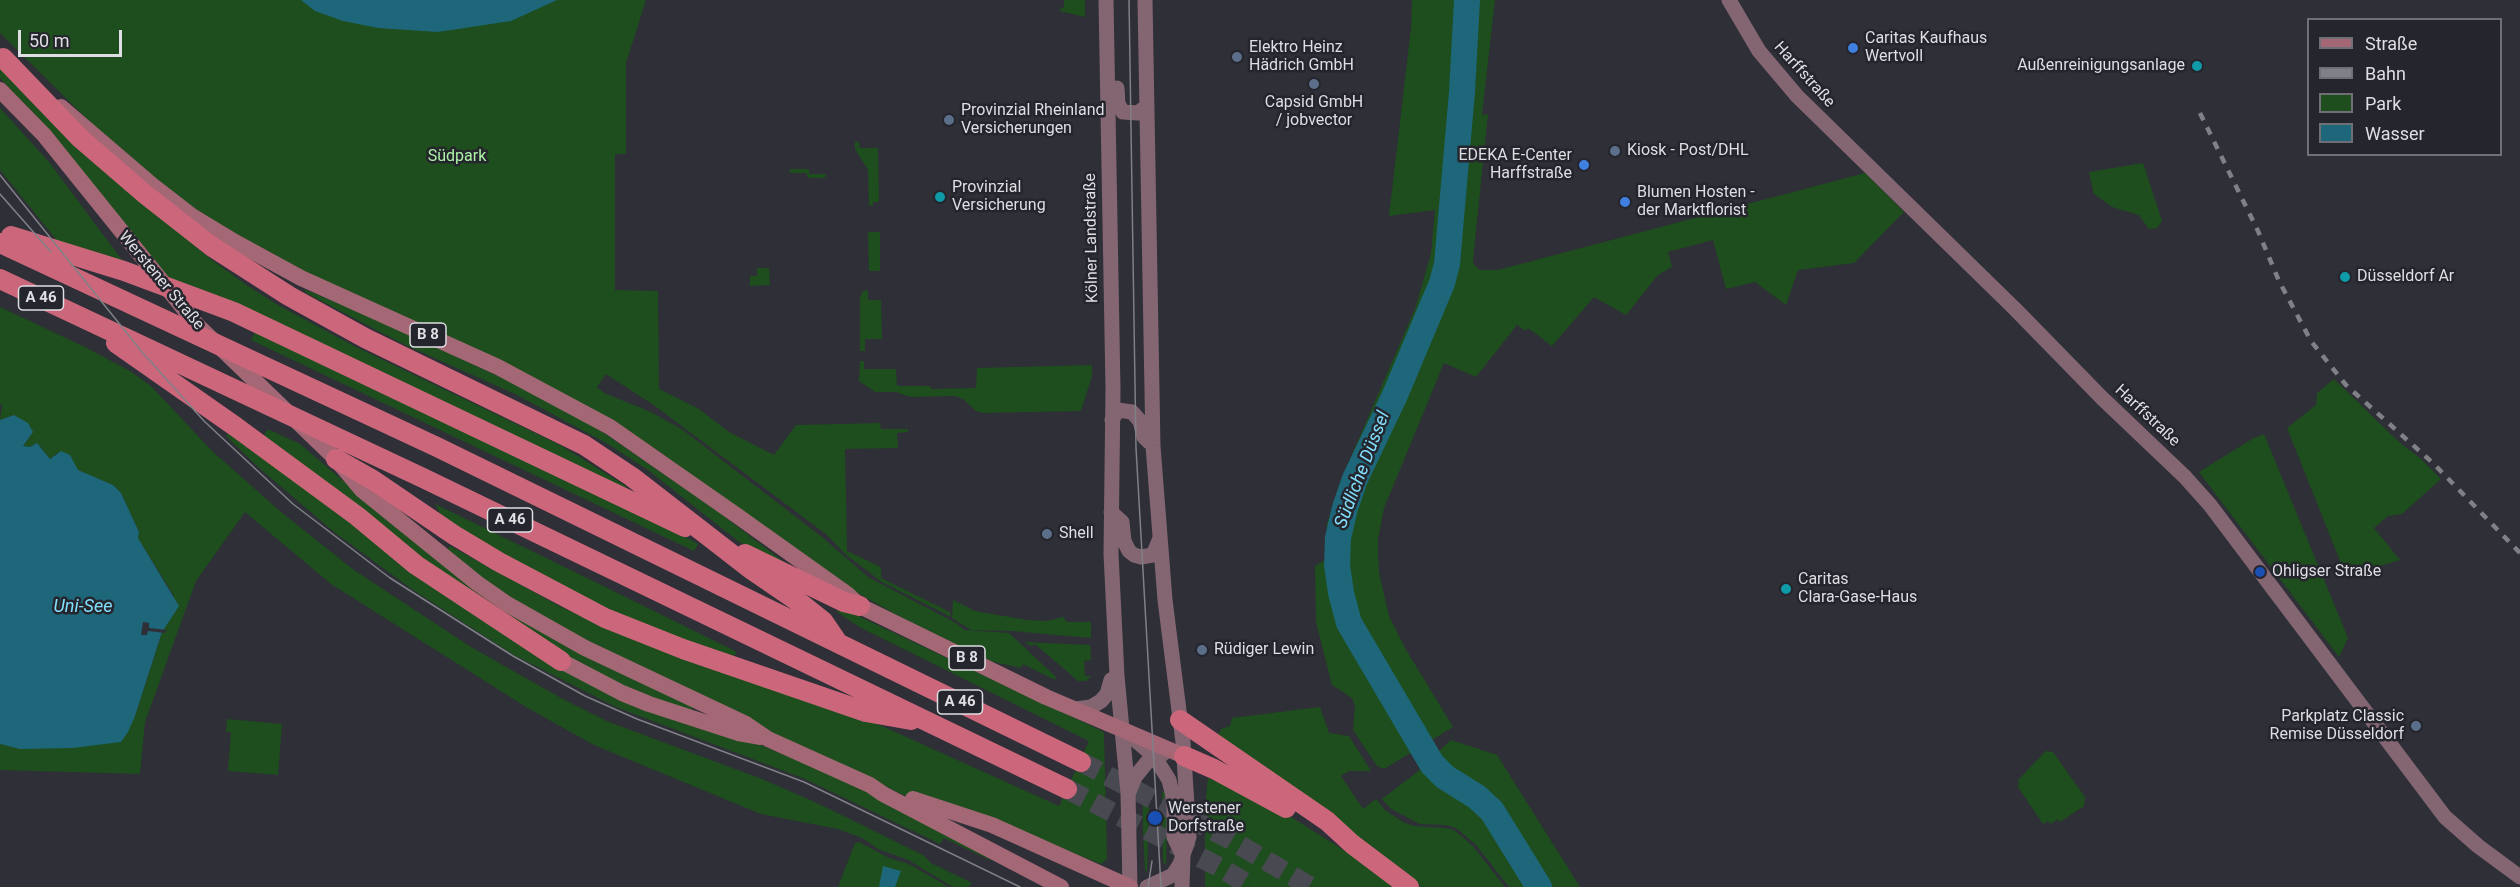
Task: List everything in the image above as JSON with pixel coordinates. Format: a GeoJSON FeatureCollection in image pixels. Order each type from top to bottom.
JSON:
{"type":"FeatureCollection","features":[{"type":"Feature","properties":{"kind":"highway"},"geometry":{"type":"LineString","coordinates":[[1,57],[81,139],[146,195],[211,246],[289,296],[365,338],[584,445],[632,477],[752,570],[803,605],[823,621],[837,642]]}},
{"type":"Feature","properties":{"kind":"highway"},"geometry":{"type":"LineString","coordinates":[[0,232],[124,271],[234,312],[658,515],[795,577],[844,602],[860,606]]}},
{"type":"Feature","properties":{"kind":"highway","name":"A 46"},"geometry":{"type":"LineString","coordinates":[[0,243],[426,442],[1081,762]]}},
{"type":"Feature","properties":{"kind":"highway","name":"A 46"},"geometry":{"type":"LineString","coordinates":[[0,279],[936,724],[1067,789]]}},
{"type":"Feature","properties":{"kind":"highway"},"geometry":{"type":"LineString","coordinates":[[83,318],[329,495],[416,565],[561,661]]}},
{"type":"Feature","properties":{"kind":"highway","name":"A 46"},"geometry":{"type":"LineString","coordinates":[[336,459],[373,480],[500,562],[633,630],[866,712],[936,724]]}},
{"type":"Feature","properties":{"kind":"highway"},"geometry":{"type":"LineString","coordinates":[[1180,720],[1327,821],[1352,844],[1409,887]]}},
{"type":"Feature","properties":{"kind":"highway"},"geometry":{"type":"LineString","coordinates":[[1184,756],[1246,785],[1352,844]]}},
{"type":"Feature","properties":{"kind":"main road","name":"Kölner Landstraße"},"geometry":{"type":"LineString","coordinates":[[1106,0],[1112,593],[1121,731],[1128,793],[1130,887]]}},
{"type":"Feature","properties":{"kind":"main road"},"geometry":{"type":"LineString","coordinates":[[1145,0],[1153,446],[1160,538],[1184,756],[1189,837],[1173,875],[1148,887]]}},
{"type":"Feature","properties":{"kind":"main road","name":"Harffstraße"},"geometry":{"type":"LineString","coordinates":[[1729,0],[1759,51],[1797,96],[2185,477],[2210,505],[2445,817],[2478,846],[2520,877]]}},
{"type":"Feature","properties":{"kind":"main road","name":"Kölner Landstraße"},"geometry":{"type":"LineString","coordinates":[[1108,55],[1116,63],[1119,108],[1131,114],[1138,113],[1147,106]]}},
{"type":"Feature","properties":{"kind":"main road","name":"B 8"},"geometry":{"type":"LineString","coordinates":[[1,57],[192,216],[235,242],[301,278],[498,367],[601,422],[722,504],[847,594],[860,606],[1121,731],[1154,756],[1168,780],[1172,791],[1174,837],[1182,856]]}},
{"type":"Feature","properties":{"kind":"main road","name":"Werstener Straße"},"geometry":{"type":"LineString","coordinates":[[0,90],[44,135],[197,325],[336,459],[363,490],[477,583],[546,627],[628,669],[746,724],[768,739]]}},
{"type":"Feature","properties":{"kind":"main road"},"geometry":{"type":"LineString","coordinates":[[1112,420],[1118,410],[1132,412],[1140,421],[1144,437],[1153,446]]}},
{"type":"Feature","properties":{"kind":"main road","name":"Kölner Landstraße"},"geometry":{"type":"LineString","coordinates":[[1111,512],[1122,522],[1124,541],[1134,555],[1141,557],[1153,555],[1160,538]]}},
{"type":"Feature","properties":{"kind":"main road"},"geometry":{"type":"LineString","coordinates":[[561,661],[622,693],[649,704],[738,734],[768,739],[870,785],[883,794],[1061,887]]}},
{"type":"Feature","properties":{"kind":"main road"},"geometry":{"type":"LineString","coordinates":[[1075,709],[1091,707],[1101,701],[1107,694],[1111,680],[1117,676]]}},
{"type":"Feature","properties":{"kind":"main road","name":"B 8"},"geometry":{"type":"LineString","coordinates":[[1121,731],[1131,732],[1184,756]]}},
{"type":"Feature","properties":{"kind":"main road"},"geometry":{"type":"LineString","coordinates":[[1128,793],[1135,777],[1154,756],[1161,754],[1184,756]]}},
{"type":"Feature","properties":{"kind":"main road"},"geometry":{"type":"LineString","coordinates":[[870,785],[992,825],[1130,887]]}},
{"type":"Feature","properties":{"kind":"main road"},"geometry":{"type":"LineString","coordinates":[[1182,856],[1182,887]]}},
{"type":"Feature","properties":{"kind":"green space","name":"Südpark"},"geometry":{"type":"Polygon","coordinates":[[[0,0],[646,0],[626,63],[626,154],[615,154],[615,290],[658,291],[659,389],[699,409],[729,432],[774,455],[796,425],[880,423],[881,429],[908,429],[908,432],[897,433],[898,448],[845,449],[847,551],[881,567],[881,578],[950,612],[951,617],[882,582],[845,554],[827,535],[655,406],[606,374],[597,387],[604,393],[651,412],[683,430],[822,537],[868,577],[965,630],[1009,633],[1056,677],[1055,680],[1023,664],[1021,668],[990,661],[902,618],[849,588],[657,450],[602,415],[301,272],[194,211],[89,121],[0,33],[0,0]]]}},
{"type":"Feature","properties":{"kind":"green space"},"geometry":{"type":"Polygon","coordinates":[[[1064,0],[1085,0],[1085,17],[1060,11],[1061,7],[1064,8],[1064,0]]]}},
{"type":"Feature","properties":{"kind":"green space"},"geometry":{"type":"Polygon","coordinates":[[[1412,0],[1495,0],[1482,115],[1488,114],[1473,259],[1474,265],[1480,270],[1498,270],[1865,173],[1904,212],[1854,263],[1798,270],[1786,305],[1755,282],[1726,289],[1713,240],[1668,252],[1672,267],[1658,275],[1626,315],[1594,297],[1552,346],[1528,328],[1526,331],[1517,325],[1476,377],[1444,363],[1384,508],[1378,539],[1378,554],[1379,572],[1389,616],[1405,648],[1453,727],[1384,769],[1377,766],[1353,730],[1355,706],[1352,698],[1332,685],[1316,622],[1315,566],[1325,560],[1327,524],[1340,482],[1415,309],[1431,254],[1435,210],[1389,216],[1411,28],[1412,0]]]}},
{"type":"Feature","properties":{"kind":"green space"},"geometry":{"type":"Polygon","coordinates":[[[0,66],[136,198],[245,284],[278,305],[354,346],[560,445],[626,486],[627,491],[302,334],[221,297],[167,277],[54,135],[0,78],[0,66]]]}},
{"type":"Feature","properties":{"kind":"green space"},"geometry":{"type":"Polygon","coordinates":[[[0,108],[49,162],[125,264],[63,248],[0,170],[0,108]]]}},
{"type":"Feature","properties":{"kind":"green space"},"geometry":{"type":"Polygon","coordinates":[[[855,142],[859,142],[860,148],[878,148],[879,202],[873,202],[873,206],[869,205],[868,170],[855,149],[855,142]]]}},
{"type":"Feature","properties":{"kind":"green space"},"geometry":{"type":"Polygon","coordinates":[[[2143,163],[2162,221],[2157,228],[2149,229],[2139,215],[2112,207],[2094,194],[2089,172],[2143,163]]]}},
{"type":"Feature","properties":{"kind":"green space"},"geometry":{"type":"Polygon","coordinates":[[[789,169],[809,169],[809,174],[826,174],[826,176],[809,178],[806,173],[791,173],[789,169]]]}},
{"type":"Feature","properties":{"kind":"green space"},"geometry":{"type":"Polygon","coordinates":[[[868,232],[880,232],[880,271],[869,271],[868,232]]]}},
{"type":"Feature","properties":{"kind":"green space"},"geometry":{"type":"Polygon","coordinates":[[[757,268],[769,268],[770,285],[750,286],[750,276],[757,276],[757,268]]]}},
{"type":"Feature","properties":{"kind":"green space"},"geometry":{"type":"Polygon","coordinates":[[[304,289],[376,319],[519,386],[598,429],[713,508],[784,562],[782,564],[738,541],[648,470],[608,444],[515,394],[403,344],[306,293],[304,289]]]}},
{"type":"Feature","properties":{"kind":"green space"},"geometry":{"type":"Polygon","coordinates":[[[868,290],[868,300],[881,300],[882,339],[865,339],[865,351],[860,351],[860,297],[863,291],[868,290]]]}},
{"type":"Feature","properties":{"kind":"green space"},"geometry":{"type":"Polygon","coordinates":[[[0,307],[85,347],[130,371],[151,386],[212,451],[281,512],[354,570],[471,647],[561,698],[609,722],[762,779],[819,804],[923,855],[931,863],[972,883],[968,887],[953,887],[908,860],[878,849],[862,838],[838,829],[761,814],[594,745],[526,707],[331,584],[245,512],[196,581],[145,722],[140,774],[0,770],[0,744],[20,749],[135,716],[174,596],[138,538],[139,532],[121,493],[113,485],[77,470],[57,453],[50,459],[37,443],[30,447],[23,446],[30,437],[15,415],[0,420],[2,406],[0,404],[0,307]]]}},
{"type":"Feature","properties":{"kind":"green space"},"geometry":{"type":"Polygon","coordinates":[[[257,329],[645,515],[698,544],[694,551],[251,340],[257,329]]]}},
{"type":"Feature","properties":{"kind":"green space"},"geometry":{"type":"Polygon","coordinates":[[[860,361],[864,361],[864,369],[896,369],[897,386],[930,386],[931,389],[976,388],[977,368],[1092,365],[1092,376],[1081,411],[983,413],[976,411],[963,399],[955,396],[910,397],[896,392],[875,392],[859,381],[860,361]]]}},
{"type":"Feature","properties":{"kind":"green space"},"geometry":{"type":"Polygon","coordinates":[[[2334,379],[2441,479],[2402,514],[2388,516],[2374,528],[2400,560],[2346,576],[2287,428],[2316,405],[2317,393],[2334,379]]]}},
{"type":"Feature","properties":{"kind":"green space"},"geometry":{"type":"Polygon","coordinates":[[[270,430],[300,444],[417,544],[694,707],[689,712],[652,701],[583,665],[484,605],[264,437],[266,431],[270,430]]]}},
{"type":"Feature","properties":{"kind":"green space"},"geometry":{"type":"Polygon","coordinates":[[[230,432],[533,650],[859,786],[994,862],[944,838],[940,844],[805,779],[616,707],[514,655],[413,590],[334,532],[259,468],[226,436],[230,432]]]}},
{"type":"Feature","properties":{"kind":"green space"},"geometry":{"type":"Polygon","coordinates":[[[2264,434],[2348,638],[2339,657],[2199,472],[2264,434]]]}},
{"type":"Feature","properties":{"kind":"green space"},"geometry":{"type":"Polygon","coordinates":[[[435,504],[737,652],[733,657],[643,625],[585,599],[518,565],[443,519],[435,504]]]}},
{"type":"Feature","properties":{"kind":"green space"},"geometry":{"type":"Polygon","coordinates":[[[450,546],[563,608],[627,636],[694,663],[862,717],[1059,806],[1089,741],[861,628],[837,612],[837,606],[1102,731],[1104,733],[1107,859],[1101,864],[1051,844],[912,799],[755,725],[542,620],[445,552],[450,546]]]}},
{"type":"Feature","properties":{"kind":"green space"},"geometry":{"type":"Polygon","coordinates":[[[953,600],[975,611],[1027,620],[1047,621],[1063,617],[1067,622],[1091,622],[1091,638],[971,630],[952,618],[953,600]]]}},
{"type":"Feature","properties":{"kind":"green space"},"geometry":{"type":"Polygon","coordinates":[[[1024,642],[1090,645],[1091,660],[1084,661],[1085,676],[1091,676],[1086,681],[1078,681],[1035,644],[1031,646],[1024,642]]]}},
{"type":"Feature","properties":{"kind":"green space"},"geometry":{"type":"Polygon","coordinates":[[[1320,707],[1329,733],[1349,736],[1371,771],[1349,771],[1341,776],[1363,809],[1376,799],[1385,810],[1403,822],[1414,826],[1454,830],[1473,846],[1505,887],[1422,887],[1217,736],[1221,729],[1230,726],[1232,718],[1320,707]]]}},
{"type":"Feature","properties":{"kind":"green space"},"geometry":{"type":"Polygon","coordinates":[[[227,719],[282,724],[278,775],[228,771],[231,732],[226,732],[227,719]]]}},
{"type":"Feature","properties":{"kind":"green space"},"geometry":{"type":"Polygon","coordinates":[[[1451,740],[1497,755],[1580,887],[1542,887],[1507,827],[1479,795],[1446,776],[1432,757],[1451,740]]]}},
{"type":"Feature","properties":{"kind":"green space"},"geometry":{"type":"Polygon","coordinates":[[[2046,751],[2053,752],[2085,797],[2084,806],[2060,822],[2058,819],[2050,824],[2048,821],[2043,824],[2018,787],[2019,779],[2046,751]]]}},
{"type":"Feature","properties":{"kind":"green space"},"geometry":{"type":"Polygon","coordinates":[[[1429,763],[1442,779],[1489,812],[1538,887],[1509,887],[1476,845],[1456,828],[1420,824],[1391,809],[1382,799],[1429,763]]]}},
{"type":"Feature","properties":{"kind":"green space"},"geometry":{"type":"Polygon","coordinates":[[[1208,778],[1244,792],[1288,815],[1402,887],[1205,887],[1205,806],[1208,778]]]}},
{"type":"Feature","properties":{"kind":"green space"},"geometry":{"type":"Polygon","coordinates":[[[1143,786],[1147,786],[1149,811],[1147,872],[1145,870],[1143,830],[1143,786]]]}},
{"type":"Feature","properties":{"kind":"green space"},"geometry":{"type":"Polygon","coordinates":[[[1162,791],[1165,793],[1167,813],[1166,865],[1163,862],[1162,791]]]}},
{"type":"Feature","properties":{"kind":"green space"},"geometry":{"type":"Polygon","coordinates":[[[859,842],[889,858],[909,864],[949,887],[838,887],[855,843],[859,842]]]}},
{"type":"Feature","properties":{"kind":"water"},"geometry":{"type":"Polygon","coordinates":[[[301,0],[557,0],[511,21],[438,32],[378,28],[343,21],[315,11],[301,0]]]}},
{"type":"Feature","properties":{"kind":"water","name":"Uni-See"},"geometry":{"type":"Polygon","coordinates":[[[14,415],[28,423],[33,432],[23,446],[30,447],[37,443],[50,459],[61,451],[70,455],[78,470],[113,485],[121,493],[139,532],[138,538],[179,606],[162,632],[135,716],[121,742],[73,748],[20,749],[0,744],[0,420],[14,415]]]}},
{"type":"Feature","properties":{"kind":"water"},"geometry":{"type":"Polygon","coordinates":[[[883,866],[901,871],[895,887],[879,887],[883,866]]]}},
{"type":"Feature","properties":{"kind":"pier"},"geometry":{"type":"Polygon","coordinates":[[[143,622],[149,623],[149,628],[167,630],[165,633],[148,631],[147,635],[141,635],[143,622]]]}},
{"type":"Feature","properties":{"kind":"waterway","name":"Südliche Düssel"},"geometry":{"type":"LineString","coordinates":[[1467,0],[1462,92],[1447,264],[1442,283],[1395,395],[1355,479],[1338,538],[1337,565],[1349,623],[1432,764],[1445,777],[1477,797],[1492,811],[1539,887]]}},
{"type":"Feature","properties":{"kind":"tunnel"},"geometry":{"type":"LineString","coordinates":[[1081,762],[1231,840],[1311,887]]}},
{"type":"Feature","properties":{"kind":"tunnel"},"geometry":{"type":"LineString","coordinates":[[1067,789],[1219,867],[1253,887]]}},
{"type":"Feature","properties":{"kind":"tram line"},"geometry":{"type":"LineString","coordinates":[[1129,0],[1136,448],[1161,887]]}},
{"type":"Feature","properties":{"kind":"tram line"},"geometry":{"type":"LineString","coordinates":[[0,175],[142,352],[204,421],[293,504],[390,578],[513,656],[585,696],[637,719],[804,782],[1020,887]]}},
{"type":"Feature","properties":{"kind":"tram line"},"geometry":{"type":"LineString","coordinates":[[0,194],[51,252]]}},
{"type":"Feature","properties":{"kind":"tram line"},"geometry":{"type":"LineString","coordinates":[[1148,887],[1152,861]]}},
{"type":"Feature","properties":{"kind":"railway"},"geometry":{"type":"LineString","coordinates":[[2200,113],[2258,231],[2279,281],[2311,341],[2346,385],[2434,464],[2520,553]]}},
{"type":"Feature","properties":{"kind":"place","name":"Caritas Kaufhaus Wertvoll"},"geometry":{"type":"Point","coordinates":[1853,48]}},
{"type":"Feature","properties":{"kind":"place","name":"Elektro Heinz Hädrich GmbH"},"geometry":{"type":"Point","coordinates":[1237,57]}},
{"type":"Feature","properties":{"kind":"place","name":"Außenreinigungsanlage"},"geometry":{"type":"Point","coordinates":[2197,66]}},
{"type":"Feature","properties":{"kind":"place","name":"Capsid GmbH / jobvector"},"geometry":{"type":"Point","coordinates":[1314,84]}},
{"type":"Feature","properties":{"kind":"place","name":"Provinzial Rheinland Versicherungen"},"geometry":{"type":"Point","coordinates":[949,120]}},
{"type":"Feature","properties":{"kind":"place","name":"Kiosk - Post/DHL"},"geometry":{"type":"Point","coordinates":[1615,151]}},
{"type":"Feature","properties":{"kind":"place","name":"EDEKA E-Center Harffstraße"},"geometry":{"type":"Point","coordinates":[1584,165]}},
{"type":"Feature","properties":{"kind":"place","name":"Provinzial Versicherung"},"geometry":{"type":"Point","coordinates":[940,197]}},
{"type":"Feature","properties":{"kind":"place","name":"Blumen Hosten - der Marktflorist"},"geometry":{"type":"Point","coordinates":[1625,202]}},
{"type":"Feature","properties":{"kind":"place","name":"Düsseldorf Ar"},"geometry":{"type":"Point","coordinates":[2345,277]}},
{"type":"Feature","properties":{"kind":"place","name":"Shell"},"geometry":{"type":"Point","coordinates":[1047,534]}},
{"type":"Feature","properties":{"kind":"place","name":"Ohligser Straße"},"geometry":{"type":"Point","coordinates":[2260,572]}},
{"type":"Feature","properties":{"kind":"place","name":"Caritas Clara-Gase-Haus"},"geometry":{"type":"Point","coordinates":[1786,589]}},
{"type":"Feature","properties":{"kind":"place","name":"Rüdiger Lewin"},"geometry":{"type":"Point","coordinates":[1202,650]}},
{"type":"Feature","properties":{"kind":"place","name":"Parkplatz Classic Remise Düsseldorf"},"geometry":{"type":"Point","coordinates":[2416,726]}},
{"type":"Feature","properties":{"kind":"place","name":"Werstener Dorfstraße"},"geometry":{"type":"Point","coordinates":[1155,818]}}]}
